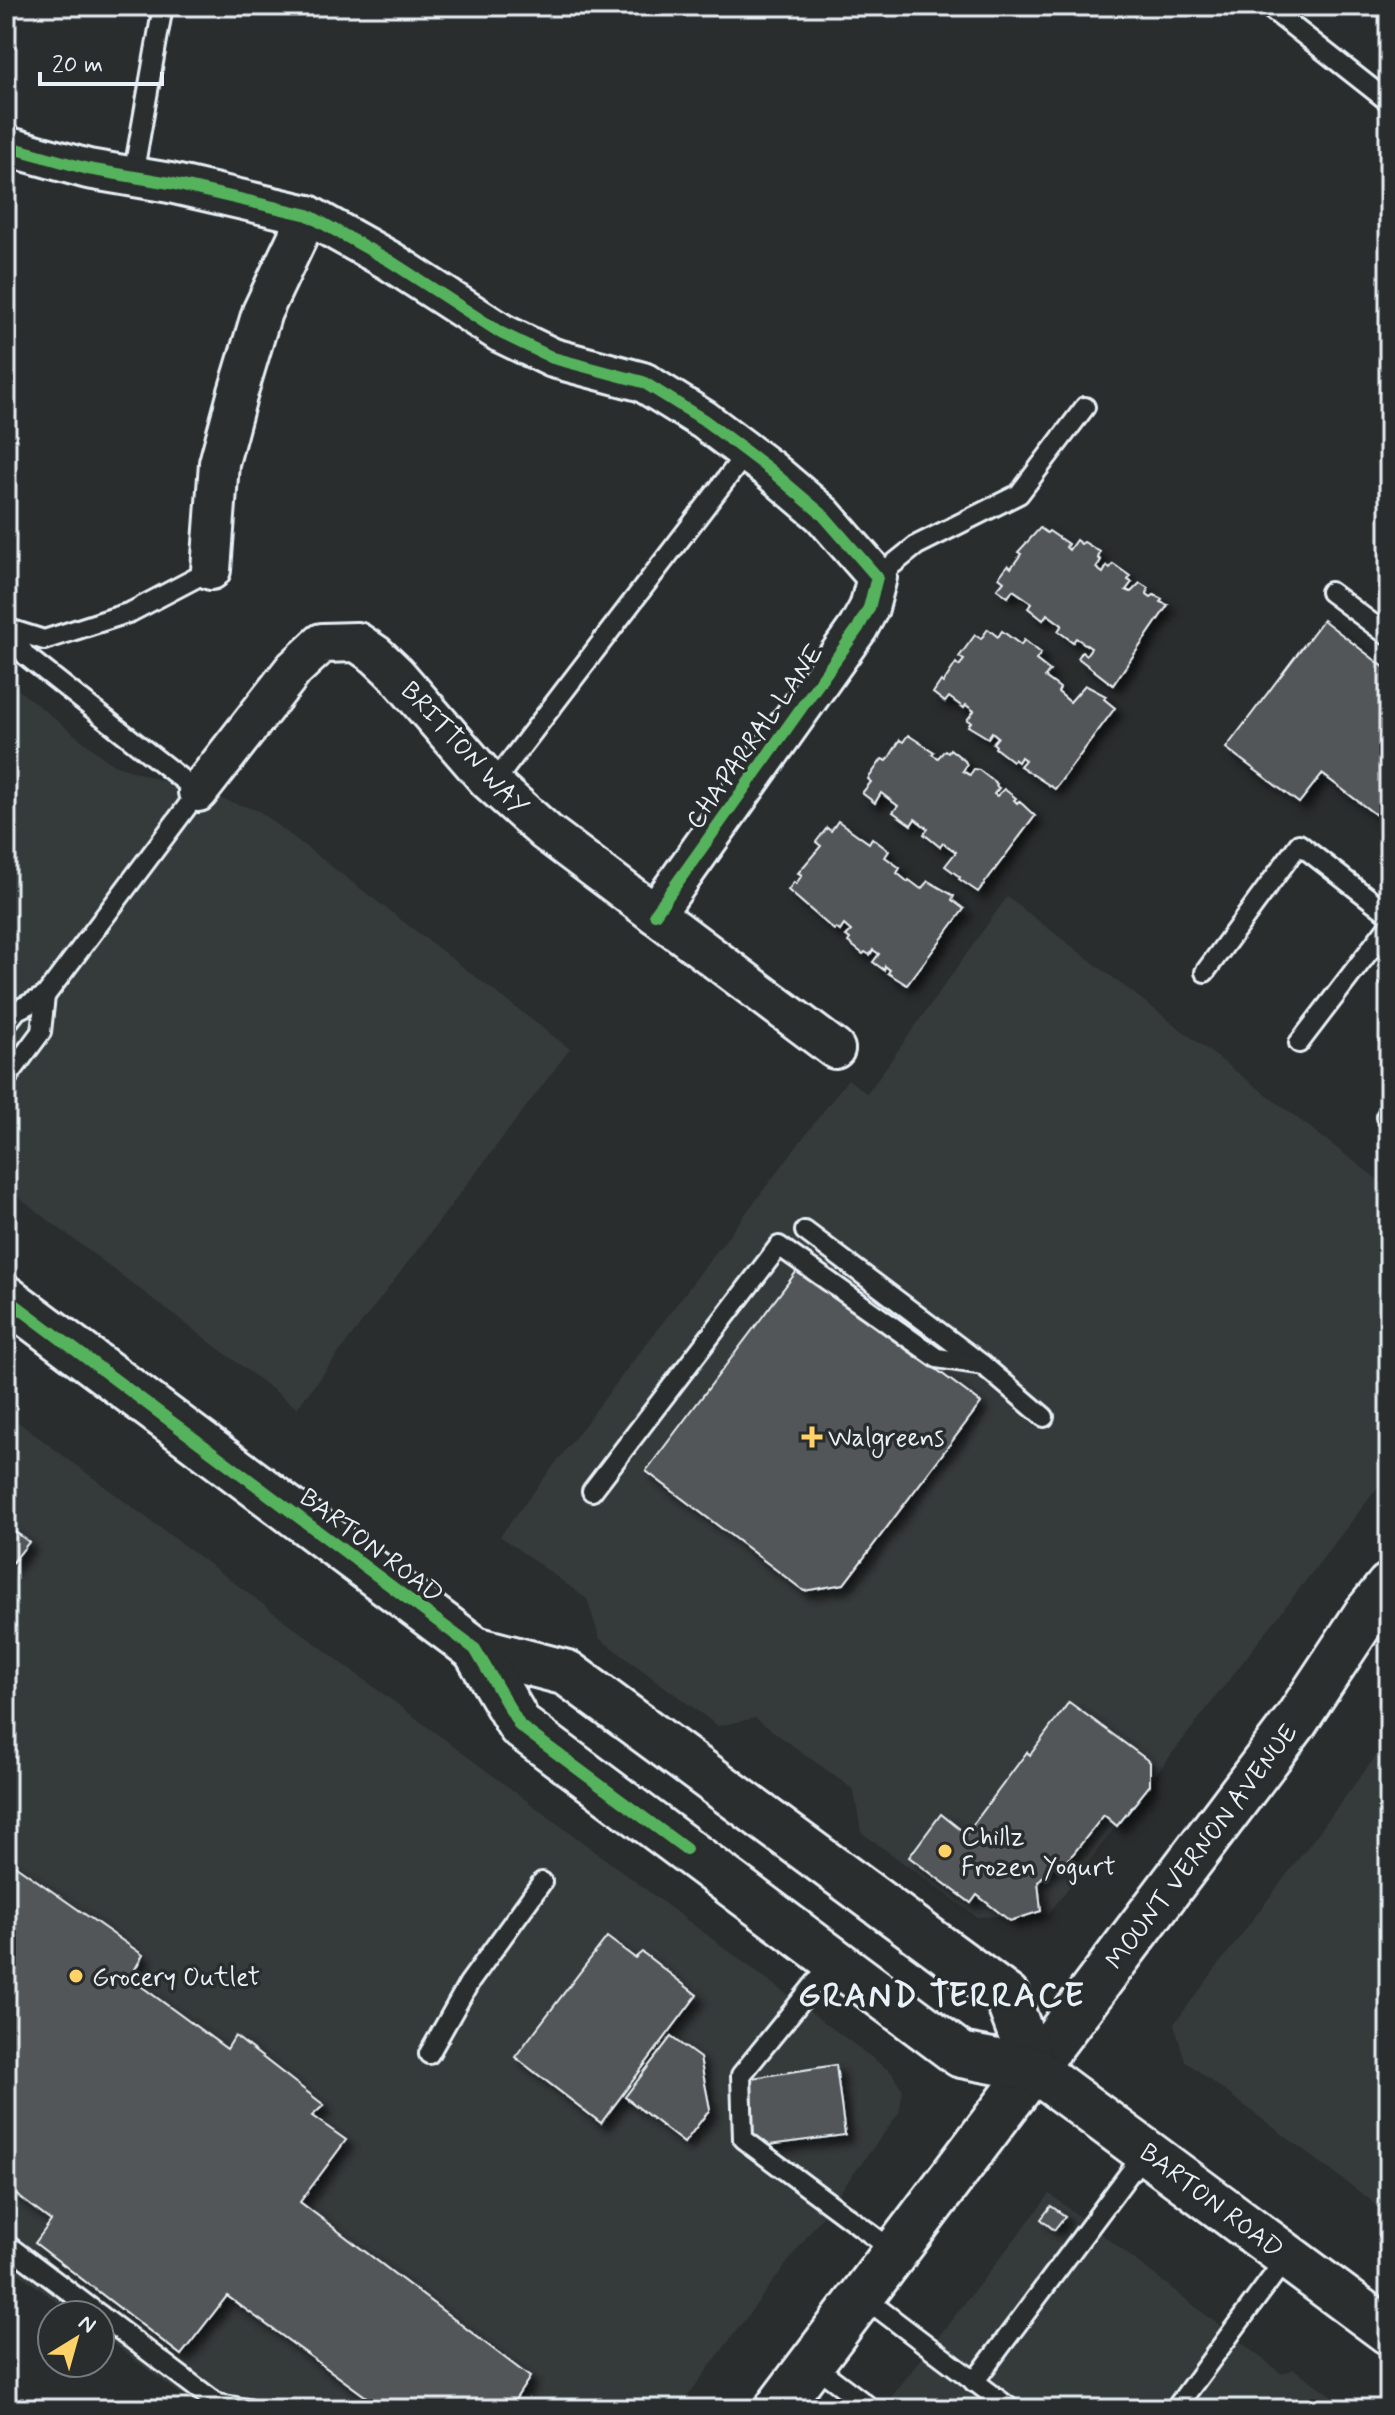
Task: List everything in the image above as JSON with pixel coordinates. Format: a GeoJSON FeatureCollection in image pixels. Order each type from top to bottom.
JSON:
{"type":"FeatureCollection","features":[{"type":"Feature","properties":{"kind":"main road","name":"BARTON ROAD"},"geometry":{"type":"LineString","coordinates":[[6,1298],[475,1649],[567,1673],[1007,1997],[1034,2069]]}},
{"type":"Feature","properties":{"kind":"main road","name":"MOUNT VERNON AVENUE"},"geometry":{"type":"LineString","coordinates":[[777,2409],[1295,1722],[1367,1613],[1389,1586]]}},
{"type":"Feature","properties":{"kind":"main road","name":"BARTON ROAD"},"geometry":{"type":"LineString","coordinates":[[475,1649],[520,1726],[961,2055],[1034,2069],[1389,2332]]}},
{"type":"Feature","properties":{"kind":"street"},"geometry":{"type":"LineString","coordinates":[[6,146],[88,169],[308,215],[390,261],[501,333],[553,358],[643,382],[704,420],[823,515],[877,577]]}},
{"type":"Feature","properties":{"kind":"street"},"geometry":{"type":"LineString","coordinates":[[211,570],[219,463],[238,392],[262,312],[308,215]]}},
{"type":"Feature","properties":{"kind":"street","name":"CHAPARRAL LANE"},"geometry":{"type":"LineString","coordinates":[[655,914],[858,628],[869,608],[877,577]]}},
{"type":"Feature","properties":{"kind":"street","name":"BRITTON WAY"},"geometry":{"type":"LineString","coordinates":[[198,792],[294,669],[322,643],[357,642],[396,674],[492,785],[546,832],[835,1049]]}},
{"type":"Feature","properties":{"kind":"lane"},"geometry":{"type":"LineString","coordinates":[[133,176],[163,6]]}},
{"type":"Feature","properties":{"kind":"lane"},"geometry":{"type":"LineString","coordinates":[[1267,6],[1389,102]]}},
{"type":"Feature","properties":{"kind":"lane"},"geometry":{"type":"LineString","coordinates":[[877,577],[917,545],[1019,494],[1085,407]]}},
{"type":"Feature","properties":{"kind":"lane"},"geometry":{"type":"LineString","coordinates":[[492,785],[747,452]]}},
{"type":"Feature","properties":{"kind":"lane"},"geometry":{"type":"LineString","coordinates":[[7,628],[44,640],[131,612],[211,570]]}},
{"type":"Feature","properties":{"kind":"lane"},"geometry":{"type":"LineString","coordinates":[[1330,592],[1389,636]]}},
{"type":"Feature","properties":{"kind":"lane"},"geometry":{"type":"LineString","coordinates":[[6,1024],[17,1010],[45,996],[198,792],[26,656],[7,628]]}},
{"type":"Feature","properties":{"kind":"lane"},"geometry":{"type":"LineString","coordinates":[[1205,972],[1299,844],[1389,914]]}},
{"type":"Feature","properties":{"kind":"lane"},"geometry":{"type":"LineString","coordinates":[[1299,1043],[1389,925]]}},
{"type":"Feature","properties":{"kind":"lane"},"geometry":{"type":"LineString","coordinates":[[6,1079],[41,1032],[45,996]]}},
{"type":"Feature","properties":{"kind":"lane"},"geometry":{"type":"LineString","coordinates":[[805,1231],[983,1365],[1044,1417]]}},
{"type":"Feature","properties":{"kind":"lane"},"geometry":{"type":"LineString","coordinates":[[592,1491],[779,1246],[937,1358],[983,1365]]}},
{"type":"Feature","properties":{"kind":"lane"},"geometry":{"type":"LineString","coordinates":[[429,2054],[469,1983],[542,1882]]}},
{"type":"Feature","properties":{"kind":"lane"},"geometry":{"type":"LineString","coordinates":[[834,1960],[741,2075],[743,2139],[896,2252]]}},
{"type":"Feature","properties":{"kind":"lane"},"geometry":{"type":"LineString","coordinates":[[974,2382],[1146,2151]]}},
{"type":"Feature","properties":{"kind":"lane"},"geometry":{"type":"LineString","coordinates":[[6,2244],[79,2299]]}},
{"type":"Feature","properties":{"kind":"lane"},"geometry":{"type":"LineString","coordinates":[[1175,2409],[1288,2256]]}},
{"type":"Feature","properties":{"kind":"lane"},"geometry":{"type":"LineString","coordinates":[[862,2296],[1011,2409]]}},
{"type":"Feature","properties":{"kind":"lane"},"geometry":{"type":"LineString","coordinates":[[116,2327],[218,2404],[248,2409]]}},
{"type":"Feature","properties":{"kind":"lane"},"geometry":{"type":"LineString","coordinates":[[811,2363],[872,2409]]}},
{"type":"Feature","properties":{"kind":"shaded area"},"geometry":{"type":"Polygon","coordinates":[[[6,680],[113,765],[259,811],[570,1049],[297,1408],[6,1188],[6,680]]]}},
{"type":"Feature","properties":{"kind":"shaded area"},"geometry":{"type":"Polygon","coordinates":[[[1007,897],[1389,1188],[1389,1462],[1381,1483],[1049,1913],[977,1917],[861,1832],[854,1790],[755,1718],[718,1726],[600,1639],[587,1599],[500,1536],[848,1079],[867,1094],[1007,897]]]}},
{"type":"Feature","properties":{"kind":"shaded area"},"geometry":{"type":"Polygon","coordinates":[[[6,1413],[891,2072],[903,2090],[899,2113],[678,2409],[201,2409],[116,2346],[116,2299],[53,2299],[6,2264],[6,1413]]]}},
{"type":"Feature","properties":{"kind":"shaded area"},"geometry":{"type":"Polygon","coordinates":[[[1389,1739],[1389,2214],[1185,2061],[1174,2024],[1389,1739]]]}},
{"type":"Feature","properties":{"kind":"shaded area"},"geometry":{"type":"Polygon","coordinates":[[[1050,2194],[1282,2374],[1294,2369],[1350,2409],[882,2409],[1050,2194]]]}},
{"type":"Feature","properties":{"kind":"building"},"geometry":{"type":"Polygon","coordinates":[[[1040,528],[1068,544],[1066,547],[1069,550],[1076,540],[1081,544],[1084,542],[1100,552],[1098,558],[1101,560],[1096,568],[1103,573],[1107,566],[1110,568],[1113,564],[1130,576],[1128,580],[1132,582],[1126,590],[1131,592],[1140,583],[1148,588],[1147,594],[1162,599],[1160,602],[1168,605],[1113,685],[1078,658],[1082,652],[1086,655],[1091,648],[1076,638],[1073,642],[1058,631],[1062,625],[1047,614],[1043,620],[1028,608],[1032,603],[1013,590],[1008,597],[997,589],[1004,581],[999,577],[1008,565],[1011,568],[1021,554],[1018,552],[1040,528]]]}},
{"type":"Feature","properties":{"kind":"building"},"geometry":{"type":"Polygon","coordinates":[[[1323,620],[1389,671],[1389,825],[1322,774],[1299,803],[1226,748],[1323,620]]]}},
{"type":"Feature","properties":{"kind":"building"},"geometry":{"type":"Polygon","coordinates":[[[988,629],[998,637],[1002,631],[1021,645],[1024,640],[1041,653],[1036,660],[1050,671],[1045,677],[1060,688],[1058,692],[1070,702],[1085,685],[1106,696],[1104,699],[1115,708],[1055,789],[1020,766],[1025,760],[1021,757],[1018,762],[1012,761],[995,748],[993,743],[998,737],[992,732],[988,738],[968,726],[971,722],[967,720],[974,711],[949,697],[945,702],[933,693],[956,663],[959,666],[964,660],[959,657],[975,635],[981,639],[988,629]]]}},
{"type":"Feature","properties":{"kind":"building"},"geometry":{"type":"Polygon","coordinates":[[[908,735],[938,758],[950,749],[965,761],[967,765],[963,771],[970,775],[974,769],[979,770],[997,784],[999,788],[994,794],[997,796],[1004,789],[1035,816],[978,892],[945,866],[956,852],[943,843],[940,847],[924,834],[928,829],[915,819],[911,825],[893,812],[898,806],[881,793],[875,803],[862,793],[882,759],[887,761],[900,740],[903,742],[908,735]]]}},
{"type":"Feature","properties":{"kind":"building"},"geometry":{"type":"Polygon","coordinates":[[[838,821],[869,843],[872,838],[889,851],[885,857],[900,868],[897,873],[908,882],[921,889],[928,881],[954,896],[952,900],[964,909],[907,985],[888,973],[890,970],[885,966],[884,970],[873,962],[879,954],[873,950],[870,955],[863,954],[848,942],[850,939],[846,936],[851,931],[844,925],[840,931],[834,930],[788,890],[794,882],[796,884],[802,875],[798,873],[821,846],[816,842],[827,828],[831,831],[838,821]]]}},
{"type":"Feature","properties":{"kind":"building","name":"Walgreens"},"geometry":{"type":"Polygon","coordinates":[[[800,1267],[981,1403],[844,1584],[804,1591],[646,1471],[800,1267]]]}},
{"type":"Feature","properties":{"kind":"building"},"geometry":{"type":"Polygon","coordinates":[[[6,1525],[29,1542],[6,1571],[6,1525]]]}},
{"type":"Feature","properties":{"kind":"building"},"geometry":{"type":"Polygon","coordinates":[[[1069,1702],[1150,1762],[1150,1785],[1117,1826],[1104,1815],[1062,1868],[1055,1862],[1038,1882],[1041,1911],[1010,1921],[977,1895],[971,1903],[909,1857],[941,1814],[966,1834],[1069,1702]]]}},
{"type":"Feature","properties":{"kind":"building"},"geometry":{"type":"Polygon","coordinates":[[[6,1859],[143,1955],[130,1978],[227,2049],[235,2036],[324,2105],[312,2116],[346,2140],[300,2202],[530,2377],[509,2409],[383,2409],[227,2296],[181,2355],[116,2305],[116,2299],[108,2299],[35,2243],[51,2221],[6,2187],[6,1859]]]}},
{"type":"Feature","properties":{"kind":"building"},"geometry":{"type":"Polygon","coordinates":[[[607,1937],[635,1958],[642,1952],[697,1995],[601,2123],[515,2057],[607,1937]]]}},
{"type":"Feature","properties":{"kind":"building"},"geometry":{"type":"Polygon","coordinates":[[[671,2037],[700,2058],[710,2109],[684,2143],[625,2097],[671,2037]]]}},
{"type":"Feature","properties":{"kind":"building"},"geometry":{"type":"Polygon","coordinates":[[[836,2065],[845,2135],[754,2147],[745,2079],[836,2065]]]}},
{"type":"Feature","properties":{"kind":"building"},"geometry":{"type":"Polygon","coordinates":[[[1051,2206],[1065,2216],[1054,2230],[1041,2219],[1051,2206]]]}},
{"type":"Feature","properties":{"kind":"cycle path"},"geometry":{"type":"LineString","coordinates":[[6,146],[88,169],[170,183],[308,215],[390,261],[501,333],[553,358],[643,382],[704,420],[823,515],[877,577],[869,608],[858,628],[655,914]]}},
{"type":"Feature","properties":{"kind":"cycle path"},"geometry":{"type":"LineString","coordinates":[[6,1298],[475,1649],[520,1726],[686,1849]]}},
{"type":"Feature","properties":{"kind":"place","name":"Walgreens"},"geometry":{"type":"Point","coordinates":[812,1437]}},
{"type":"Feature","properties":{"kind":"place","name":"Chillz Frozen Yogurt"},"geometry":{"type":"Point","coordinates":[945,1851]}},
{"type":"Feature","properties":{"kind":"place","name":"Grocery Outlet"},"geometry":{"type":"Point","coordinates":[76,1976]}},
{"type":"Feature","properties":{"kind":"district","name":"GRAND TERRACE"},"geometry":{"type":"Point","coordinates":[942,1994]}}]}
